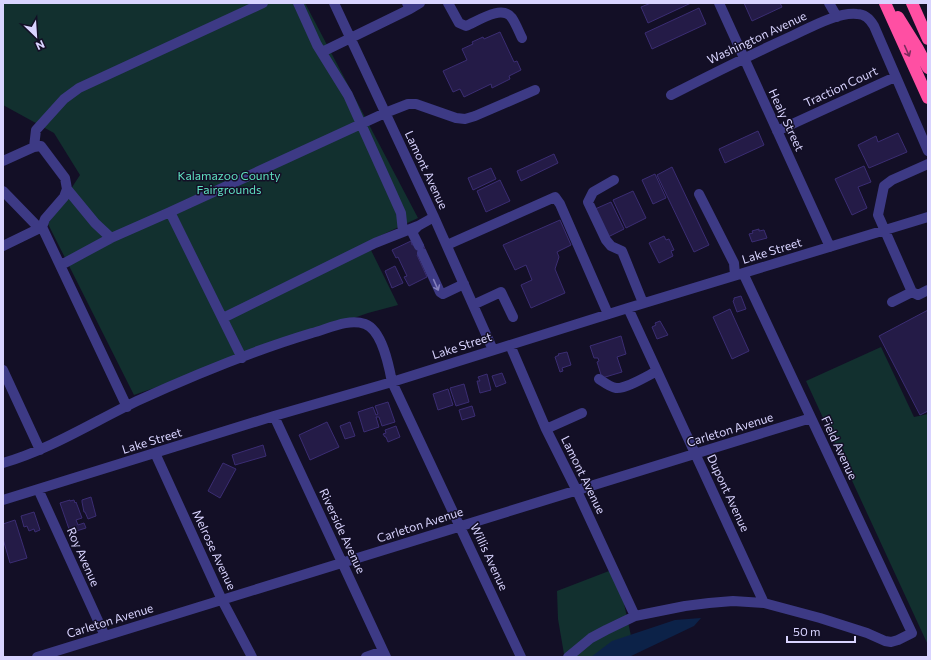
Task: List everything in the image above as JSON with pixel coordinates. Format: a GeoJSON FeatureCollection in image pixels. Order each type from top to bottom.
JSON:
{"type":"FeatureCollection","features":[{"type":"Feature","properties":{"kind":"highway"},"geometry":{"type":"LineString","coordinates":[[912,3],[928,39]]}},
{"type":"Feature","properties":{"kind":"highway"},"geometry":{"type":"LineString","coordinates":[[885,4],[897,14],[928,68]]}},
{"type":"Feature","properties":{"kind":"highway"},"geometry":{"type":"LineString","coordinates":[[885,4],[928,98]]}},
{"type":"Feature","properties":{"kind":"street"},"geometry":{"type":"LineString","coordinates":[[34,147],[36,130],[64,99],[79,88],[263,3]]}},
{"type":"Feature","properties":{"kind":"street"},"geometry":{"type":"LineString","coordinates":[[298,3],[322,52],[348,95],[362,124],[401,213],[403,232]]}},
{"type":"Feature","properties":{"kind":"street","name":"Lamont Avenue"},"geometry":{"type":"LineString","coordinates":[[334,3],[434,217],[493,350]]}},
{"type":"Feature","properties":{"kind":"street"},"geometry":{"type":"LineString","coordinates":[[322,52],[408,6],[421,3]]}},
{"type":"Feature","properties":{"kind":"street"},"geometry":{"type":"LineString","coordinates":[[448,3],[459,23],[466,26],[500,12],[506,13],[512,17],[522,38]]}},
{"type":"Feature","properties":{"kind":"street","name":"Healy Street"},"geometry":{"type":"LineString","coordinates":[[719,3],[830,247]]}},
{"type":"Feature","properties":{"kind":"street"},"geometry":{"type":"LineString","coordinates":[[830,3],[837,17]]}},
{"type":"Feature","properties":{"kind":"street","name":"Washington Avenue"},"geometry":{"type":"LineString","coordinates":[[671,95],[743,58],[815,25],[837,17],[857,14],[867,17],[874,26],[895,77]]}},
{"type":"Feature","properties":{"kind":"street"},"geometry":{"type":"LineString","coordinates":[[895,77],[928,150]]}},
{"type":"Feature","properties":{"kind":"street","name":"Traction Court"},"geometry":{"type":"LineString","coordinates":[[777,131],[895,77]]}},
{"type":"Feature","properties":{"kind":"street"},"geometry":{"type":"LineString","coordinates":[[61,265],[111,238],[385,113],[408,104],[416,104],[456,118],[465,119],[535,90]]}},
{"type":"Feature","properties":{"kind":"street"},"geometry":{"type":"LineString","coordinates":[[3,161],[34,147],[41,146],[65,178],[67,189],[94,223],[111,238]]}},
{"type":"Feature","properties":{"kind":"street"},"geometry":{"type":"LineString","coordinates":[[928,164],[892,180],[884,186],[878,215],[886,230],[912,292],[918,295],[928,290]]}},
{"type":"Feature","properties":{"kind":"street"},"geometry":{"type":"LineString","coordinates":[[614,180],[593,192],[588,202],[606,240],[611,246],[622,251],[643,303]]}},
{"type":"Feature","properties":{"kind":"street"},"geometry":{"type":"LineString","coordinates":[[3,246],[41,227],[45,219],[64,197],[67,189]]}},
{"type":"Feature","properties":{"kind":"street"},"geometry":{"type":"LineString","coordinates":[[3,191],[41,227],[61,265],[127,406]]}},
{"type":"Feature","properties":{"kind":"street","name":"Field Avenue"},"geometry":{"type":"LineString","coordinates":[[700,194],[811,418],[912,633],[898,640],[891,642],[885,641],[867,633],[826,620],[764,603]]}},
{"type":"Feature","properties":{"kind":"street"},"geometry":{"type":"LineString","coordinates":[[446,245],[555,197],[560,204],[608,314]]}},
{"type":"Feature","properties":{"kind":"street"},"geometry":{"type":"LineString","coordinates":[[170,212],[242,358]]}},
{"type":"Feature","properties":{"kind":"street"},"geometry":{"type":"LineString","coordinates":[[223,318],[376,242],[418,226],[434,217]]}},
{"type":"Feature","properties":{"kind":"street","name":"Lake Street"},"geometry":{"type":"LineString","coordinates":[[3,500],[928,217]]}},
{"type":"Feature","properties":{"kind":"street"},"geometry":{"type":"LineString","coordinates":[[418,226],[412,232],[440,292],[443,294],[464,284]]}},
{"type":"Feature","properties":{"kind":"street"},"geometry":{"type":"LineString","coordinates":[[473,305],[501,292],[513,317]]}},
{"type":"Feature","properties":{"kind":"street"},"geometry":{"type":"LineString","coordinates":[[892,302],[912,292]]}},
{"type":"Feature","properties":{"kind":"street","name":"Dupont Avenue"},"geometry":{"type":"LineString","coordinates":[[628,308],[764,603]]}},
{"type":"Feature","properties":{"kind":"street","name":"Willis Avenue"},"geometry":{"type":"LineString","coordinates":[[3,463],[40,450],[127,406],[199,374],[279,343],[350,322],[366,324],[382,344],[392,382],[521,657]]}},
{"type":"Feature","properties":{"kind":"street","name":"Lamont Avenue"},"geometry":{"type":"LineString","coordinates":[[510,345],[546,429],[577,491],[635,616]]}},
{"type":"Feature","properties":{"kind":"street"},"geometry":{"type":"LineString","coordinates":[[3,370],[40,450]]}},
{"type":"Feature","properties":{"kind":"street"},"geometry":{"type":"LineString","coordinates":[[599,379],[608,385],[621,387],[657,371]]}},
{"type":"Feature","properties":{"kind":"street"},"geometry":{"type":"LineString","coordinates":[[546,429],[582,412]]}},
{"type":"Feature","properties":{"kind":"street","name":"Riverside Avenue"},"geometry":{"type":"LineString","coordinates":[[274,416],[385,654]]}},
{"type":"Feature","properties":{"kind":"street","name":"Carleton Avenue"},"geometry":{"type":"LineString","coordinates":[[37,657],[811,418]]}},
{"type":"Feature","properties":{"kind":"street","name":"Melrose Avenue"},"geometry":{"type":"LineString","coordinates":[[155,453],[222,600],[252,657]]}},
{"type":"Feature","properties":{"kind":"street","name":"Roy Avenue"},"geometry":{"type":"LineString","coordinates":[[38,489],[104,636]]}},
{"type":"Feature","properties":{"kind":"street"},"geometry":{"type":"LineString","coordinates":[[568,657],[592,638],[635,616],[684,606],[709,603],[733,601],[764,603]]}},
{"type":"Feature","properties":{"kind":"street"},"geometry":{"type":"LineString","coordinates":[[366,657],[385,654]]}},
{"type":"Feature","properties":{"kind":"green space","name":"Kalamazoo County Fairgrounds"},"geometry":{"type":"Polygon","coordinates":[[[3,3],[305,3],[418,218],[367,242],[398,305],[368,313],[134,395],[48,224],[80,175],[54,133],[3,105],[3,3]]]}},
{"type":"Feature","properties":{"kind":"green space"},"geometry":{"type":"Polygon","coordinates":[[[881,347],[914,417],[928,414],[928,645],[806,381],[881,347]]]}},
{"type":"Feature","properties":{"kind":"green space"},"geometry":{"type":"Polygon","coordinates":[[[609,571],[622,594],[631,636],[599,657],[565,657],[558,619],[557,591],[609,571]]]}},
{"type":"Feature","properties":{"kind":"water"},"geometry":{"type":"Polygon","coordinates":[[[701,618],[694,626],[629,657],[591,657],[612,641],[675,620],[701,618]]]}},
{"type":"Feature","properties":{"kind":"building"},"geometry":{"type":"Polygon","coordinates":[[[651,3],[691,3],[648,23],[641,7],[651,3]]]}},
{"type":"Feature","properties":{"kind":"building"},"geometry":{"type":"Polygon","coordinates":[[[744,3],[780,3],[782,7],[752,21],[744,3]]]}},
{"type":"Feature","properties":{"kind":"building"},"geometry":{"type":"Polygon","coordinates":[[[699,8],[706,24],[652,49],[645,33],[699,8]]]}},
{"type":"Feature","properties":{"kind":"building"},"geometry":{"type":"Polygon","coordinates":[[[500,32],[514,62],[517,61],[521,70],[509,76],[510,79],[492,88],[491,84],[464,97],[460,89],[453,92],[443,71],[467,60],[462,49],[473,44],[472,42],[483,37],[484,39],[500,32]]]}},
{"type":"Feature","properties":{"kind":"building"},"geometry":{"type":"Polygon","coordinates":[[[758,131],[764,145],[725,163],[719,149],[758,131]]]}},
{"type":"Feature","properties":{"kind":"building"},"geometry":{"type":"Polygon","coordinates":[[[898,133],[907,152],[869,168],[858,145],[876,136],[878,142],[898,133]]]}},
{"type":"Feature","properties":{"kind":"building"},"geometry":{"type":"Polygon","coordinates":[[[554,154],[558,163],[521,181],[517,171],[554,154]]]}},
{"type":"Feature","properties":{"kind":"building"},"geometry":{"type":"Polygon","coordinates":[[[864,166],[871,182],[858,187],[867,208],[852,215],[835,179],[864,166]]]}},
{"type":"Feature","properties":{"kind":"building"},"geometry":{"type":"Polygon","coordinates":[[[672,167],[709,245],[694,252],[657,175],[672,167]]]}},
{"type":"Feature","properties":{"kind":"building"},"geometry":{"type":"Polygon","coordinates":[[[491,168],[496,179],[473,190],[468,178],[491,168]]]}},
{"type":"Feature","properties":{"kind":"building"},"geometry":{"type":"Polygon","coordinates":[[[655,174],[666,198],[653,204],[642,180],[655,174]]]}},
{"type":"Feature","properties":{"kind":"building"},"geometry":{"type":"Polygon","coordinates":[[[500,180],[510,201],[486,212],[477,191],[500,180]]]}},
{"type":"Feature","properties":{"kind":"building"},"geometry":{"type":"Polygon","coordinates":[[[633,191],[646,218],[626,228],[613,200],[633,191]]]}},
{"type":"Feature","properties":{"kind":"building"},"geometry":{"type":"Polygon","coordinates":[[[611,202],[624,229],[608,237],[595,209],[611,202]]]}},
{"type":"Feature","properties":{"kind":"building"},"geometry":{"type":"Polygon","coordinates":[[[560,220],[571,245],[557,252],[559,257],[555,269],[565,293],[531,308],[521,285],[532,280],[526,265],[515,270],[503,245],[560,220]]]}},
{"type":"Feature","properties":{"kind":"building"},"geometry":{"type":"Polygon","coordinates":[[[759,229],[759,231],[764,230],[767,238],[752,242],[749,234],[753,233],[752,231],[759,229]]]}},
{"type":"Feature","properties":{"kind":"building"},"geometry":{"type":"Polygon","coordinates":[[[664,236],[666,240],[669,239],[674,250],[671,251],[673,256],[659,263],[649,243],[664,236]]]}},
{"type":"Feature","properties":{"kind":"building"},"geometry":{"type":"Polygon","coordinates":[[[411,241],[412,245],[423,244],[426,251],[417,255],[427,277],[409,286],[404,277],[407,276],[398,257],[396,258],[392,250],[411,241]]]}},
{"type":"Feature","properties":{"kind":"building"},"geometry":{"type":"Polygon","coordinates":[[[395,266],[403,283],[392,288],[385,271],[395,266]]]}},
{"type":"Feature","properties":{"kind":"building"},"geometry":{"type":"Polygon","coordinates":[[[741,296],[746,309],[737,312],[733,301],[734,298],[741,296]]]}},
{"type":"Feature","properties":{"kind":"building"},"geometry":{"type":"Polygon","coordinates":[[[730,309],[749,351],[732,359],[713,317],[730,309]]]}},
{"type":"Feature","properties":{"kind":"building"},"geometry":{"type":"Polygon","coordinates":[[[928,310],[928,411],[920,415],[879,336],[928,310]]]}},
{"type":"Feature","properties":{"kind":"building"},"geometry":{"type":"Polygon","coordinates":[[[660,321],[668,335],[657,339],[652,327],[656,325],[655,323],[660,321]]]}},
{"type":"Feature","properties":{"kind":"building"},"geometry":{"type":"Polygon","coordinates":[[[621,336],[626,354],[617,357],[622,372],[602,378],[597,362],[599,361],[598,358],[594,358],[590,346],[621,336]]]}},
{"type":"Feature","properties":{"kind":"building"},"geometry":{"type":"Polygon","coordinates":[[[567,352],[571,365],[562,368],[563,371],[560,372],[555,357],[559,355],[558,354],[567,352]]]}},
{"type":"Feature","properties":{"kind":"building"},"geometry":{"type":"Polygon","coordinates":[[[502,373],[506,383],[496,387],[492,376],[502,373]]]}},
{"type":"Feature","properties":{"kind":"building"},"geometry":{"type":"Polygon","coordinates":[[[487,374],[491,390],[480,393],[477,381],[480,381],[478,377],[487,374]]]}},
{"type":"Feature","properties":{"kind":"building"},"geometry":{"type":"Polygon","coordinates":[[[464,384],[469,402],[456,406],[450,388],[464,384]]]}},
{"type":"Feature","properties":{"kind":"building"},"geometry":{"type":"Polygon","coordinates":[[[448,389],[453,405],[438,410],[433,394],[448,389]]]}},
{"type":"Feature","properties":{"kind":"building"},"geometry":{"type":"Polygon","coordinates":[[[388,402],[395,422],[382,426],[379,417],[376,417],[379,427],[364,432],[358,412],[373,407],[376,415],[378,414],[375,406],[388,402]]]}},
{"type":"Feature","properties":{"kind":"building"},"geometry":{"type":"Polygon","coordinates":[[[472,406],[475,416],[462,420],[459,410],[472,406]]]}},
{"type":"Feature","properties":{"kind":"building"},"geometry":{"type":"Polygon","coordinates":[[[327,422],[339,447],[310,460],[299,435],[327,422]]]}},
{"type":"Feature","properties":{"kind":"building"},"geometry":{"type":"Polygon","coordinates":[[[350,422],[355,436],[345,439],[340,426],[350,422]]]}},
{"type":"Feature","properties":{"kind":"building"},"geometry":{"type":"Polygon","coordinates":[[[396,426],[400,437],[388,442],[383,434],[386,433],[385,430],[396,426]]]}},
{"type":"Feature","properties":{"kind":"building"},"geometry":{"type":"Polygon","coordinates":[[[263,445],[266,456],[235,465],[232,455],[263,445]]]}},
{"type":"Feature","properties":{"kind":"building"},"geometry":{"type":"Polygon","coordinates":[[[223,463],[236,469],[220,498],[208,491],[223,463]]]}},
{"type":"Feature","properties":{"kind":"building"},"geometry":{"type":"Polygon","coordinates":[[[91,497],[96,516],[88,519],[84,512],[82,500],[91,497]]]}},
{"type":"Feature","properties":{"kind":"building"},"geometry":{"type":"Polygon","coordinates":[[[74,500],[75,503],[76,502],[82,518],[76,520],[78,525],[84,523],[86,528],[73,532],[72,528],[69,529],[60,503],[74,500]]]}},
{"type":"Feature","properties":{"kind":"building"},"geometry":{"type":"Polygon","coordinates":[[[34,512],[40,530],[35,532],[34,529],[29,531],[27,526],[24,527],[21,516],[34,512]]]}},
{"type":"Feature","properties":{"kind":"building"},"geometry":{"type":"Polygon","coordinates":[[[15,520],[27,558],[10,563],[3,539],[3,524],[15,520]]]}}]}
